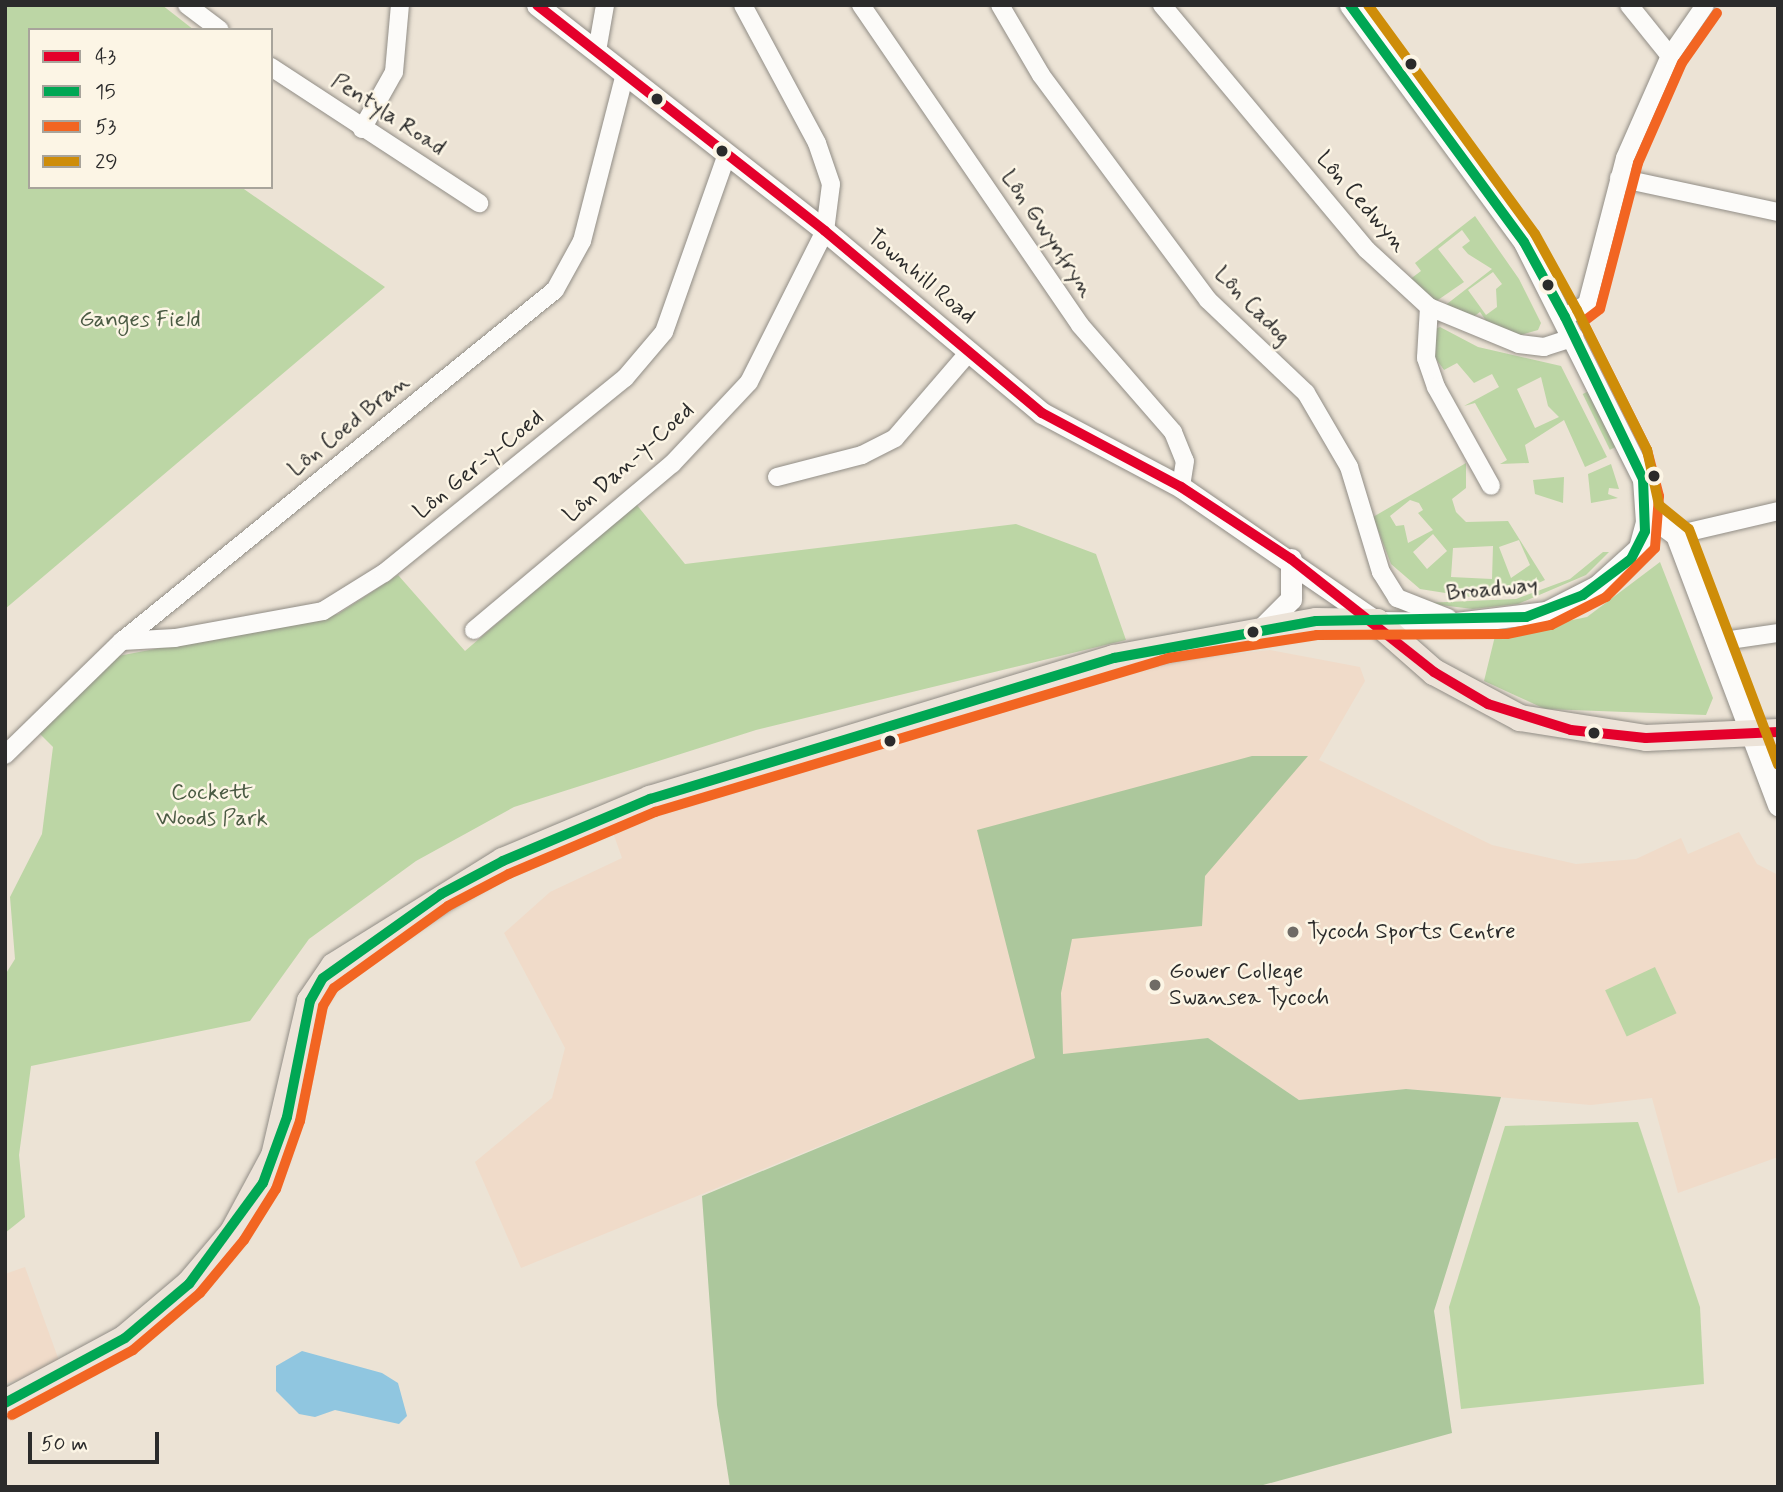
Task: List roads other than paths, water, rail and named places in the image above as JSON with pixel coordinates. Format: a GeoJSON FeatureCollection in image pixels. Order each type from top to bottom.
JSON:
{"type":"FeatureCollection","features":[{"type":"Feature","properties":{"kind":"main road"},"geometry":{"type":"LineString","coordinates":[[1335,621],[1520,718],[1571,730],[1646,738],[1746,731],[1778,732]]}},
{"type":"Feature","properties":{"kind":"main road"},"geometry":{"type":"LineString","coordinates":[[5,1403],[125,1338],[197,1274],[233,1232],[274,1156],[315,989],[334,967],[441,894],[650,799],[1114,658],[1262,628],[1335,621],[1377,622],[1434,672]]}},
{"type":"Feature","properties":{"kind":"street"},"geometry":{"type":"LineString","coordinates":[[187,5],[216,28]]}},
{"type":"Feature","properties":{"kind":"street"},"geometry":{"type":"LineString","coordinates":[[362,129],[394,72],[400,5]]}},
{"type":"Feature","properties":{"kind":"street","name":"Townhill Road"},"geometry":{"type":"LineString","coordinates":[[537,5],[825,231],[1042,413],[1181,488],[1291,559],[1377,622]]}},
{"type":"Feature","properties":{"kind":"street"},"geometry":{"type":"LineString","coordinates":[[597,51],[605,5]]}},
{"type":"Feature","properties":{"kind":"street","name":"Lôn Dan-y-Coed"},"geometry":{"type":"LineString","coordinates":[[474,630],[671,464],[749,382],[825,231],[831,184],[817,143],[743,5]]}},
{"type":"Feature","properties":{"kind":"street","name":"Lôn Gwynfryn"},"geometry":{"type":"LineString","coordinates":[[861,5],[1080,325],[1173,432],[1185,461],[1181,488]]}},
{"type":"Feature","properties":{"kind":"street","name":"Lôn Cadog"},"geometry":{"type":"LineString","coordinates":[[1000,5],[1041,75],[1208,300],[1306,393],[1349,467],[1381,572],[1397,598],[1463,622]]}},
{"type":"Feature","properties":{"kind":"street","name":"Lôn Cedwyn"},"geometry":{"type":"LineString","coordinates":[[1162,5],[1367,250],[1429,307],[1519,344],[1544,346],[1574,337]]}},
{"type":"Feature","properties":{"kind":"street"},"geometry":{"type":"LineString","coordinates":[[1350,5],[1524,242],[1565,317],[1634,455],[1646,513],[1676,535],[1746,731],[1778,805]]}},
{"type":"Feature","properties":{"kind":"street"},"geometry":{"type":"LineString","coordinates":[[1629,5],[1670,57]]}},
{"type":"Feature","properties":{"kind":"street"},"geometry":{"type":"LineString","coordinates":[[1565,317],[1587,304],[1597,281],[1619,178],[1670,57],[1706,5]]}},
{"type":"Feature","properties":{"kind":"street","name":"Pentyla Road"},"geometry":{"type":"LineString","coordinates":[[273,68],[479,203]]}},
{"type":"Feature","properties":{"kind":"street","name":"Lôn Coed Bran"},"geometry":{"type":"LineString","coordinates":[[5,755],[122,641],[555,290],[583,241],[625,74]]}},
{"type":"Feature","properties":{"kind":"street","name":"Lôn Ger-y-Coed"},"geometry":{"type":"LineString","coordinates":[[122,641],[175,638],[323,611],[394,565],[625,378],[664,332],[727,154]]}},
{"type":"Feature","properties":{"kind":"street"},"geometry":{"type":"LineString","coordinates":[[1619,178],[1778,212]]}},
{"type":"Feature","properties":{"kind":"street"},"geometry":{"type":"LineString","coordinates":[[1429,307],[1426,358],[1436,387],[1491,486]]}},
{"type":"Feature","properties":{"kind":"street"},"geometry":{"type":"LineString","coordinates":[[777,477],[862,456],[895,438],[969,352]]}},
{"type":"Feature","properties":{"kind":"street"},"geometry":{"type":"LineString","coordinates":[[1676,535],[1778,511]]}},
{"type":"Feature","properties":{"kind":"street","name":"Broadway"},"geometry":{"type":"LineString","coordinates":[[1377,622],[1463,622],[1536,615],[1583,595],[1639,548],[1646,513]]}},
{"type":"Feature","properties":{"kind":"street"},"geometry":{"type":"LineString","coordinates":[[1262,628],[1291,599],[1291,559]]}},
{"type":"Feature","properties":{"kind":"street"},"geometry":{"type":"LineString","coordinates":[[1716,642],[1778,633]]}},
{"type":"Feature","properties":{"kind":"water"},"geometry":{"type":"Polygon","coordinates":[[[302,1351],[382,1373],[398,1383],[407,1416],[399,1424],[335,1410],[315,1417],[299,1414],[276,1391],[276,1366],[302,1351]]]}},
{"type":"Feature","properties":{"kind":"place","name":"Tycoch Sports Centre"},"geometry":{"type":"Point","coordinates":[1293,932]}},
{"type":"Feature","properties":{"kind":"place","name":"Gower College Swansea Tycoch"},"geometry":{"type":"Point","coordinates":[1155,985]}},
{"type":"Feature","properties":{"kind":"park label","name":"Ganges Field"},"geometry":{"type":"Point","coordinates":[140,320]}},
{"type":"Feature","properties":{"kind":"park label","name":"Cockett Woods Park"},"geometry":{"type":"Point","coordinates":[212,806]}}]}
